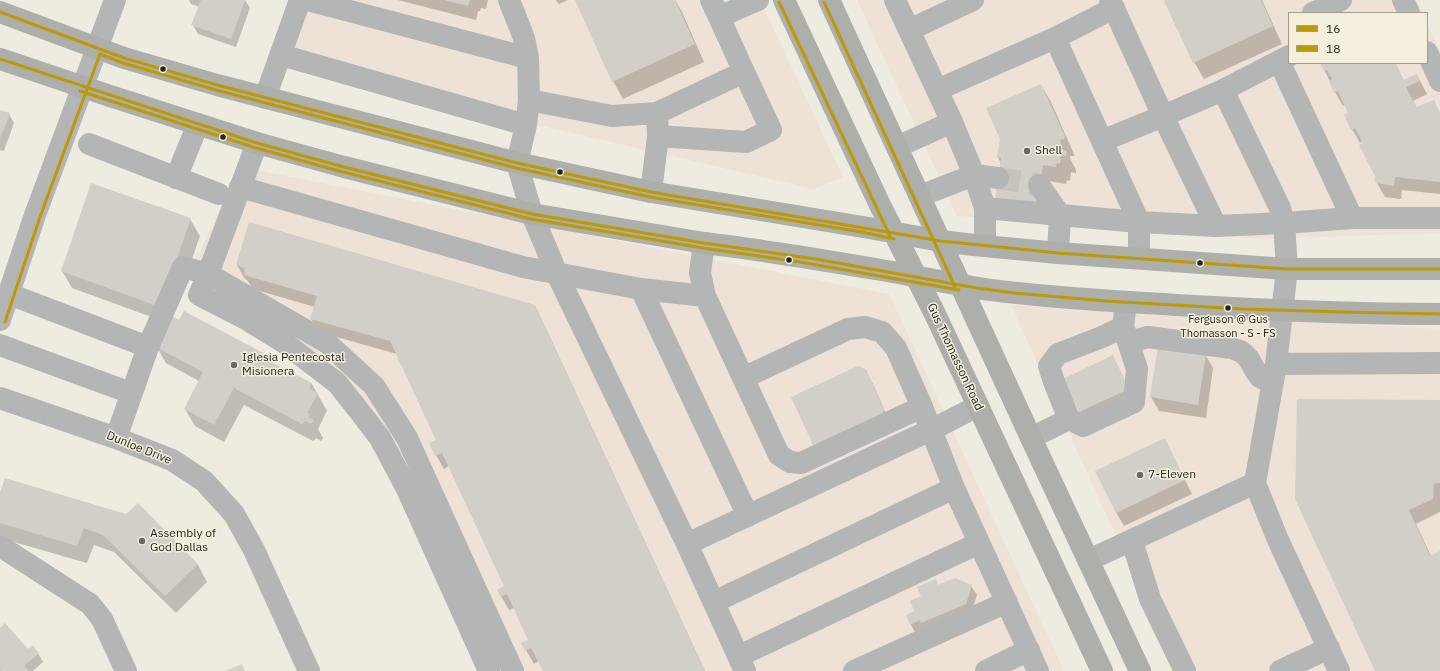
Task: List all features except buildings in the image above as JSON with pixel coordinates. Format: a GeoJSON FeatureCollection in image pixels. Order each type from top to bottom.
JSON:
{"type":"FeatureCollection","features":[{"type":"Feature","properties":{"kind":"main road","name":"Gus Thomasson Road"},"geometry":{"type":"LineString","coordinates":[[784,0],[895,234],[918,278],[1102,671]]}},
{"type":"Feature","properties":{"kind":"main road"},"geometry":{"type":"LineString","coordinates":[[828,0],[1140,671]]}},
{"type":"Feature","properties":{"kind":"main road"},"geometry":{"type":"LineString","coordinates":[[0,12],[124,58],[217,85],[517,163],[651,192],[863,227],[941,242],[1058,253],[1287,268],[1440,269]]}},
{"type":"Feature","properties":{"kind":"main road"},"geometry":{"type":"LineString","coordinates":[[0,59],[257,143],[344,167],[532,214],[704,243],[732,246],[883,270],[918,278],[992,290],[1126,302],[1376,314],[1440,314]]}},
{"type":"Feature","properties":{"kind":"street"},"geometry":{"type":"LineString","coordinates":[[0,320],[35,215],[115,0]]}},
{"type":"Feature","properties":{"kind":"street"},"geometry":{"type":"LineString","coordinates":[[265,98],[300,0]]}},
{"type":"Feature","properties":{"kind":"street"},"geometry":{"type":"LineString","coordinates":[[308,0],[528,58]]}},
{"type":"Feature","properties":{"kind":"street"},"geometry":{"type":"LineString","coordinates":[[509,0],[524,38],[528,58],[529,100],[526,125],[517,163],[532,214],[557,274],[687,544],[742,664],[979,543]]}},
{"type":"Feature","properties":{"kind":"street"},"geometry":{"type":"LineString","coordinates":[[658,136],[746,142],[771,130],[715,9],[758,0]]}},
{"type":"Feature","properties":{"kind":"street"},"geometry":{"type":"LineString","coordinates":[[894,0],[952,122],[974,175],[985,208],[985,246]]}},
{"type":"Feature","properties":{"kind":"street"},"geometry":{"type":"LineString","coordinates":[[909,30],[973,0]]}},
{"type":"Feature","properties":{"kind":"street"},"geometry":{"type":"LineString","coordinates":[[1316,12],[1341,0]]}},
{"type":"Feature","properties":{"kind":"street"},"geometry":{"type":"LineString","coordinates":[[1403,0],[1409,12]]}},
{"type":"Feature","properties":{"kind":"street"},"geometry":{"type":"LineString","coordinates":[[936,90],[1054,38],[1112,4],[1163,116],[1216,226]]}},
{"type":"Feature","properties":{"kind":"street"},"geometry":{"type":"LineString","coordinates":[[1054,38],[1139,222],[1139,258]]}},
{"type":"Feature","properties":{"kind":"street"},"geometry":{"type":"LineString","coordinates":[[1428,54],[1440,81]]}},
{"type":"Feature","properties":{"kind":"street"},"geometry":{"type":"LineString","coordinates":[[281,55],[526,125]]}},
{"type":"Feature","properties":{"kind":"street"},"geometry":{"type":"LineString","coordinates":[[1102,141],[1224,90],[1284,59],[1352,218]]}},
{"type":"Feature","properties":{"kind":"street"},"geometry":{"type":"LineString","coordinates":[[529,100],[612,116],[657,113],[744,72]]}},
{"type":"Feature","properties":{"kind":"street"},"geometry":{"type":"LineString","coordinates":[[1224,90],[1280,208],[1284,223],[1287,268],[1283,310],[1255,483],[1278,540],[1339,671]]}},
{"type":"Feature","properties":{"kind":"street"},"geometry":{"type":"LineString","coordinates":[[651,192],[658,136],[657,113]]}},
{"type":"Feature","properties":{"kind":"street"},"geometry":{"type":"LineString","coordinates":[[897,147],[952,122]]}},
{"type":"Feature","properties":{"kind":"street"},"geometry":{"type":"LineString","coordinates":[[176,178],[198,124]]}},
{"type":"Feature","properties":{"kind":"street"},"geometry":{"type":"LineString","coordinates":[[257,143],[199,295],[246,319],[282,341],[337,383],[380,438],[406,487],[490,671]]}},
{"type":"Feature","properties":{"kind":"street"},"geometry":{"type":"LineString","coordinates":[[89,144],[219,194]]}},
{"type":"Feature","properties":{"kind":"street"},"geometry":{"type":"LineString","coordinates":[[920,196],[974,175],[998,178]]}},
{"type":"Feature","properties":{"kind":"street"},"geometry":{"type":"LineString","coordinates":[[1039,185],[1060,215],[1058,253]]}},
{"type":"Feature","properties":{"kind":"street"},"geometry":{"type":"LineString","coordinates":[[240,187],[515,265],[640,289],[705,296]]}},
{"type":"Feature","properties":{"kind":"street"},"geometry":{"type":"LineString","coordinates":[[985,208],[1139,222],[1216,226],[1352,218],[1440,218]]}},
{"type":"Feature","properties":{"kind":"street"},"geometry":{"type":"LineString","coordinates":[[704,243],[700,273],[705,296],[780,455],[790,462],[801,463],[922,407]]}},
{"type":"Feature","properties":{"kind":"street"},"geometry":{"type":"LineString","coordinates":[[116,438],[148,347],[183,267],[208,274],[326,342],[374,386],[407,438],[513,671]]}},
{"type":"Feature","properties":{"kind":"street"},"geometry":{"type":"LineString","coordinates":[[640,289],[748,516]]}},
{"type":"Feature","properties":{"kind":"street"},"geometry":{"type":"LineString","coordinates":[[9,294],[148,347]]}},
{"type":"Feature","properties":{"kind":"street"},"geometry":{"type":"LineString","coordinates":[[1126,302],[1126,334],[1137,369],[1134,402],[1083,426],[1069,419],[1049,366],[1058,354],[1102,337],[1126,334],[1232,348],[1242,352],[1249,359],[1260,377],[1274,373],[1440,363]]}},
{"type":"Feature","properties":{"kind":"street"},"geometry":{"type":"LineString","coordinates":[[743,378],[848,329],[865,327],[882,332],[896,348],[922,407],[954,488],[1038,671]]}},
{"type":"Feature","properties":{"kind":"street"},"geometry":{"type":"LineString","coordinates":[[0,345],[131,393]]}},
{"type":"Feature","properties":{"kind":"street","name":"Dunloe Drive"},"geometry":{"type":"LineString","coordinates":[[0,398],[116,438],[172,460],[204,481],[234,514],[254,550],[309,671]]}},
{"type":"Feature","properties":{"kind":"street"},"geometry":{"type":"LineString","coordinates":[[687,544],[931,430],[978,406]]}},
{"type":"Feature","properties":{"kind":"street"},"geometry":{"type":"LineString","coordinates":[[1031,438],[1069,419]]}},
{"type":"Feature","properties":{"kind":"street"},"geometry":{"type":"LineString","coordinates":[[1089,560],[1255,483]]}},
{"type":"Feature","properties":{"kind":"street"},"geometry":{"type":"LineString","coordinates":[[714,602],[954,488]]}},
{"type":"Feature","properties":{"kind":"street"},"geometry":{"type":"LineString","coordinates":[[1132,541],[1150,599],[1185,671]]}},
{"type":"Feature","properties":{"kind":"street"},"geometry":{"type":"LineString","coordinates":[[0,546],[90,604],[102,618],[126,671]]}},
{"type":"Feature","properties":{"kind":"street"},"geometry":{"type":"LineString","coordinates":[[854,671],[1007,602]]}},
{"type":"Feature","properties":{"kind":"street"},"geometry":{"type":"LineString","coordinates":[[1280,671],[1329,648]]}},
{"type":"Feature","properties":{"kind":"street"},"geometry":{"type":"LineString","coordinates":[[986,671],[1029,650]]}},
{"type":"Feature","properties":{"kind":"shaded area"},"geometry":{"type":"Polygon","coordinates":[[[290,0],[760,0],[843,177],[814,189],[266,62],[290,0]]]}},
{"type":"Feature","properties":{"kind":"shaded area"},"geometry":{"type":"Polygon","coordinates":[[[857,0],[1416,0],[1422,12],[1288,12],[1288,64],[1428,64],[1428,25],[1440,51],[1440,233],[1259,239],[957,216],[857,0]]]}},
{"type":"Feature","properties":{"kind":"shaded area"},"geometry":{"type":"Polygon","coordinates":[[[240,167],[889,294],[1064,671],[490,671],[378,420],[191,270],[240,167]]]}},
{"type":"Feature","properties":{"kind":"shaded area"},"geometry":{"type":"Polygon","coordinates":[[[1011,305],[1440,329],[1440,671],[1177,671],[1011,305]]]}},
{"type":"Feature","properties":{"kind":"tunnel"},"geometry":{"type":"LineString","coordinates":[[998,178],[1039,185]]}},
{"type":"Feature","properties":{"kind":"transit line","name":"18"},"geometry":{"type":"LineString","coordinates":[[779,2],[890,236]]}},
{"type":"Feature","properties":{"kind":"transit line","name":"18"},"geometry":{"type":"LineString","coordinates":[[824,2],[955,287]]}},
{"type":"Feature","properties":{"kind":"transit line","name":"16"},"geometry":{"type":"LineString","coordinates":[[0,12],[124,58],[217,85],[517,163],[651,192],[941,241],[1058,253],[1287,269],[1440,269]]}},
{"type":"Feature","properties":{"kind":"transit line","name":"18"},"geometry":{"type":"LineString","coordinates":[[5,322],[40,217],[100,54],[123,63],[216,90],[516,168],[650,197],[862,232],[894,239]]}},
{"type":"Feature","properties":{"kind":"transit line","name":"16"},"geometry":{"type":"LineString","coordinates":[[0,59],[257,143],[344,167],[532,214],[704,243],[815,259],[977,288],[1014,293],[1106,301],[1242,309],[1440,314]]}},
{"type":"Feature","properties":{"kind":"transit line","name":"18"},"geometry":{"type":"LineString","coordinates":[[80,91],[256,148],[343,172],[531,219],[703,248],[800,262],[959,290]]}},
{"type":"Feature","properties":{"kind":"place","name":"Shell"},"geometry":{"type":"Point","coordinates":[1027,151]}},
{"type":"Feature","properties":{"kind":"place","name":"Ferguson @ Gus Thomasson - S - FS"},"geometry":{"type":"Point","coordinates":[1228,308]}},
{"type":"Feature","properties":{"kind":"place","name":"Iglesia Pentecostal Misionera"},"geometry":{"type":"Point","coordinates":[234,365]}},
{"type":"Feature","properties":{"kind":"place","name":"7-Eleven"},"geometry":{"type":"Point","coordinates":[1140,475]}},
{"type":"Feature","properties":{"kind":"place","name":"Assembly of God Dallas"},"geometry":{"type":"Point","coordinates":[142,541]}}]}
